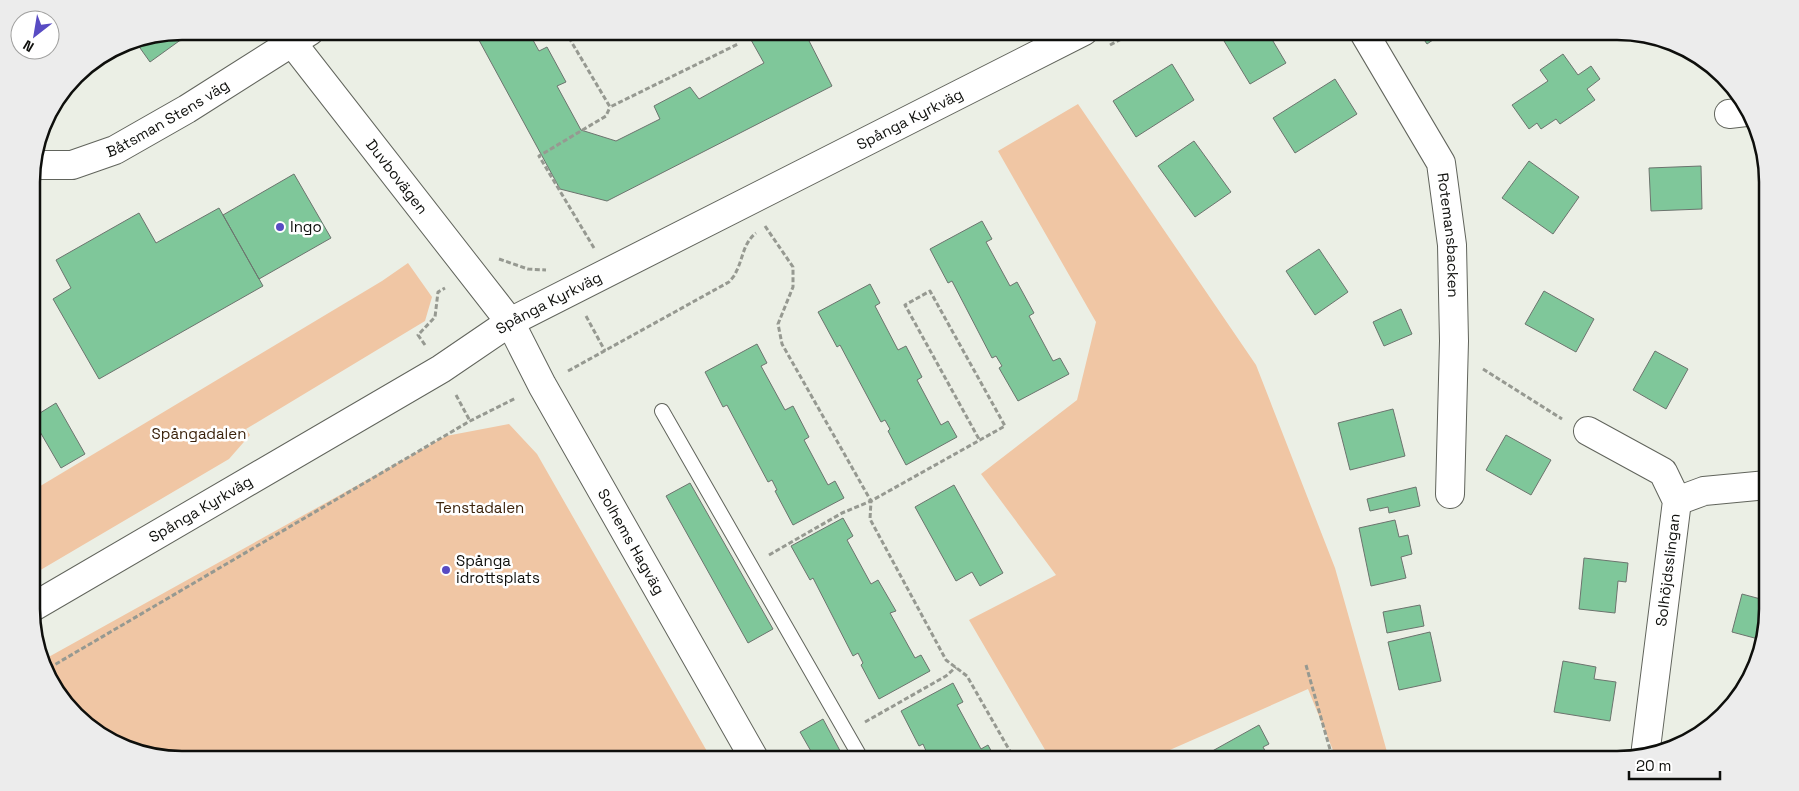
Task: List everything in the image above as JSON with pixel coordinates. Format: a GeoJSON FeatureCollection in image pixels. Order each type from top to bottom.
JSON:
{"type":"FeatureCollection","features":[{"type":"Feature","properties":{"kind":"street","name":"Båtsman Stens väg"},"geometry":{"type":"LineString","coordinates":[[41,165],[72,165],[115,150],[187,109],[288,40]]}},
{"type":"Feature","properties":{"kind":"street","name":"Duvbovägen"},"geometry":{"type":"LineString","coordinates":[[299,40],[510,322]]}},
{"type":"Feature","properties":{"kind":"street","name":"Spånga Kyrkväg"},"geometry":{"type":"LineString","coordinates":[[40,602],[441,369],[510,322],[1066,40]]}},
{"type":"Feature","properties":{"kind":"street","name":"Rotemansbacken"},"geometry":{"type":"LineString","coordinates":[[1368,40],[1441,163],[1452,245],[1454,341],[1450,494]]}},
{"type":"Feature","properties":{"kind":"street","name":"Solhems Hagväg"},"geometry":{"type":"LineString","coordinates":[[510,322],[542,385],[750,751]]}},
{"type":"Feature","properties":{"kind":"street","name":"Solhöjdsslingan"},"geometry":{"type":"LineString","coordinates":[[1588,431],[1663,472],[1677,501],[1646,748]]}},
{"type":"Feature","properties":{"kind":"street"},"geometry":{"type":"LineString","coordinates":[[1677,501],[1704,491],[1759,486]]}},
{"type":"Feature","properties":{"kind":"lane"},"geometry":{"type":"LineString","coordinates":[[662,411],[857,751]]}},
{"type":"Feature","properties":{"kind":"path"},"geometry":{"type":"LineString","coordinates":[[570,40],[610,107]]}},
{"type":"Feature","properties":{"kind":"path"},"geometry":{"type":"LineString","coordinates":[[1110,45],[1119,40]]}},
{"type":"Feature","properties":{"kind":"path"},"geometry":{"type":"LineString","coordinates":[[597,253],[539,156],[606,116],[610,107],[738,44]]}},
{"type":"Feature","properties":{"kind":"path"},"geometry":{"type":"LineString","coordinates":[[52,666],[470,421],[542,385],[729,282],[736,272],[750,237],[774,221]]}},
{"type":"Feature","properties":{"kind":"path"},"geometry":{"type":"LineString","coordinates":[[765,226],[793,267],[793,287],[778,324],[782,344],[871,501],[870,519],[946,660],[967,676],[1011,751]]}},
{"type":"Feature","properties":{"kind":"path"},"geometry":{"type":"LineString","coordinates":[[751,566],[842,513],[871,501],[980,442],[1005,426],[930,291],[905,305],[980,442]]}},
{"type":"Feature","properties":{"kind":"path"},"geometry":{"type":"LineString","coordinates":[[1454,341],[1477,365],[1556,416],[1588,431]]}},
{"type":"Feature","properties":{"kind":"path"},"geometry":{"type":"LineString","coordinates":[[1306,665],[1331,751]]}},
{"type":"Feature","properties":{"kind":"path"},"geometry":{"type":"LineString","coordinates":[[847,733],[946,676],[956,667]]}},
{"type":"Feature","properties":{"kind":"green space"},"geometry":{"type":"Polygon","coordinates":[[[1078,104],[1256,365],[1335,568],[1387,751],[1333,751],[1308,689],[1167,751],[1046,751],[969,620],[1056,575],[981,474],[1077,400],[1096,322],[998,151],[1078,104]]]}},
{"type":"Feature","properties":{"kind":"green space","name":"Spångadalen"},"geometry":{"type":"Polygon","coordinates":[[[408,263],[432,297],[425,321],[246,429],[250,435],[229,459],[40,570],[40,486],[382,281],[408,263]]]}},
{"type":"Feature","properties":{"kind":"green space","name":"Spånga idrottsplats"},"geometry":{"type":"Polygon","coordinates":[[[509,424],[537,454],[707,751],[164,750],[128,740],[96,722],[69,695],[59,680],[49,657],[446,436],[509,424]]]}},
{"type":"Feature","properties":{"kind":"building"},"geometry":{"type":"Polygon","coordinates":[[[180,40],[150,62],[139,47],[164,41],[180,40]]]}},
{"type":"Feature","properties":{"kind":"building"},"geometry":{"type":"Polygon","coordinates":[[[479,40],[533,40],[539,51],[547,47],[566,82],[557,86],[581,130],[616,141],[660,119],[654,106],[690,87],[699,99],[764,63],[751,40],[809,40],[832,86],[607,201],[560,189],[479,40]]]}},
{"type":"Feature","properties":{"kind":"building"},"geometry":{"type":"Polygon","coordinates":[[[1223,40],[1272,40],[1286,63],[1250,84],[1223,40]]]}},
{"type":"Feature","properties":{"kind":"building"},"geometry":{"type":"Polygon","coordinates":[[[1424,40],[1433,40],[1427,44],[1424,40]]]}},
{"type":"Feature","properties":{"kind":"building"},"geometry":{"type":"Polygon","coordinates":[[[1563,54],[1578,75],[1591,66],[1600,79],[1587,89],[1595,100],[1560,124],[1556,119],[1541,129],[1537,123],[1529,129],[1512,105],[1548,81],[1540,70],[1563,54]]]}},
{"type":"Feature","properties":{"kind":"building"},"geometry":{"type":"Polygon","coordinates":[[[1172,64],[1194,100],[1136,137],[1113,101],[1172,64]]]}},
{"type":"Feature","properties":{"kind":"building"},"geometry":{"type":"Polygon","coordinates":[[[1335,79],[1357,114],[1295,153],[1273,118],[1335,79]]]}},
{"type":"Feature","properties":{"kind":"building"},"geometry":{"type":"Polygon","coordinates":[[[1194,141],[1231,192],[1195,217],[1158,166],[1194,141]]]}},
{"type":"Feature","properties":{"kind":"building"},"geometry":{"type":"Polygon","coordinates":[[[1529,161],[1579,197],[1553,234],[1502,198],[1529,161]]]}},
{"type":"Feature","properties":{"kind":"building"},"geometry":{"type":"Polygon","coordinates":[[[1701,166],[1702,209],[1651,211],[1649,168],[1701,166]]]}},
{"type":"Feature","properties":{"kind":"building"},"geometry":{"type":"Polygon","coordinates":[[[294,174],[331,238],[259,279],[223,215],[294,174]]]}},
{"type":"Feature","properties":{"kind":"building"},"geometry":{"type":"Polygon","coordinates":[[[219,208],[263,286],[99,379],[53,299],[71,288],[56,260],[139,213],[156,243],[219,208]]]}},
{"type":"Feature","properties":{"kind":"building"},"geometry":{"type":"Polygon","coordinates":[[[982,221],[992,239],[986,242],[1010,286],[1017,282],[1034,313],[1029,316],[1053,361],[1060,358],[1069,374],[1018,401],[999,368],[1002,366],[996,356],[992,358],[952,281],[948,283],[930,249],[982,221]]]}},
{"type":"Feature","properties":{"kind":"building"},"geometry":{"type":"Polygon","coordinates":[[[1319,249],[1348,292],[1315,315],[1286,271],[1319,249]]]}},
{"type":"Feature","properties":{"kind":"building"},"geometry":{"type":"Polygon","coordinates":[[[870,284],[880,303],[875,306],[898,350],[906,346],[922,377],[917,380],[941,425],[948,421],[957,437],[906,465],[888,431],[890,429],[885,420],[881,422],[840,345],[837,347],[818,312],[870,284]]]}},
{"type":"Feature","properties":{"kind":"building"},"geometry":{"type":"Polygon","coordinates":[[[1544,291],[1594,319],[1576,352],[1525,324],[1544,291]]]}},
{"type":"Feature","properties":{"kind":"building"},"geometry":{"type":"Polygon","coordinates":[[[1401,309],[1412,334],[1384,346],[1373,322],[1401,309]]]}},
{"type":"Feature","properties":{"kind":"building"},"geometry":{"type":"Polygon","coordinates":[[[757,344],[767,363],[761,366],[785,410],[793,406],[809,437],[804,440],[828,485],[835,481],[844,498],[793,525],[775,491],[777,490],[772,480],[768,482],[727,405],[723,407],[705,372],[757,344]]]}},
{"type":"Feature","properties":{"kind":"building"},"geometry":{"type":"Polygon","coordinates":[[[1655,351],[1688,369],[1666,409],[1633,390],[1655,351]]]}},
{"type":"Feature","properties":{"kind":"building"},"geometry":{"type":"Polygon","coordinates":[[[56,403],[85,454],[61,468],[40,432],[40,413],[56,403]]]}},
{"type":"Feature","properties":{"kind":"building"},"geometry":{"type":"Polygon","coordinates":[[[1393,409],[1405,456],[1350,470],[1338,423],[1393,409]]]}},
{"type":"Feature","properties":{"kind":"building"},"geometry":{"type":"Polygon","coordinates":[[[1506,435],[1551,460],[1531,495],[1486,470],[1506,435]]]}},
{"type":"Feature","properties":{"kind":"building"},"geometry":{"type":"Polygon","coordinates":[[[690,483],[773,629],[748,643],[666,496],[690,483]]]}},
{"type":"Feature","properties":{"kind":"building"},"geometry":{"type":"Polygon","coordinates":[[[954,485],[1003,573],[980,586],[972,572],[956,581],[915,507],[954,485]]]}},
{"type":"Feature","properties":{"kind":"building"},"geometry":{"type":"Polygon","coordinates":[[[1416,487],[1420,506],[1389,513],[1388,507],[1370,511],[1367,499],[1416,487]]]}},
{"type":"Feature","properties":{"kind":"building"},"geometry":{"type":"Polygon","coordinates":[[[843,518],[853,536],[847,540],[871,584],[878,580],[896,611],[890,613],[915,658],[921,655],[930,671],[879,699],[861,665],[863,663],[858,653],[853,656],[813,578],[810,580],[791,546],[843,518]]]}},
{"type":"Feature","properties":{"kind":"building"},"geometry":{"type":"Polygon","coordinates":[[[1395,520],[1399,537],[1408,535],[1412,554],[1401,557],[1406,578],[1371,586],[1359,528],[1395,520]]]}},
{"type":"Feature","properties":{"kind":"building"},"geometry":{"type":"Polygon","coordinates":[[[1584,558],[1628,563],[1626,582],[1618,581],[1615,613],[1579,609],[1584,558]]]}},
{"type":"Feature","properties":{"kind":"building"},"geometry":{"type":"Polygon","coordinates":[[[1742,594],[1759,599],[1759,618],[1756,638],[1732,632],[1742,594]]]}},
{"type":"Feature","properties":{"kind":"building"},"geometry":{"type":"Polygon","coordinates":[[[1420,605],[1424,626],[1387,633],[1383,612],[1420,605]]]}},
{"type":"Feature","properties":{"kind":"building"},"geometry":{"type":"Polygon","coordinates":[[[1430,632],[1441,681],[1399,690],[1388,642],[1430,632]]]}},
{"type":"Feature","properties":{"kind":"building"},"geometry":{"type":"Polygon","coordinates":[[[1563,661],[1596,667],[1594,679],[1616,682],[1610,721],[1554,712],[1563,661]]]}},
{"type":"Feature","properties":{"kind":"building"},"geometry":{"type":"Polygon","coordinates":[[[953,683],[963,702],[957,705],[981,749],[988,745],[991,751],[926,751],[923,744],[919,746],[901,711],[953,683]]]}},
{"type":"Feature","properties":{"kind":"building"},"geometry":{"type":"Polygon","coordinates":[[[823,719],[840,751],[811,751],[800,732],[823,719]]]}},
{"type":"Feature","properties":{"kind":"building"},"geometry":{"type":"Polygon","coordinates":[[[1259,725],[1269,744],[1263,747],[1265,751],[1212,751],[1259,725]]]}},
{"type":"Feature","properties":{"kind":"place","name":"Ingo"},"geometry":{"type":"Point","coordinates":[280,227]}},
{"type":"Feature","properties":{"kind":"place","name":"Spånga idrottsplats"},"geometry":{"type":"Point","coordinates":[446,570]}},
{"type":"Feature","properties":{"kind":"park label","name":"Tenstadalen"},"geometry":{"type":"Point","coordinates":[480,508]}}]}
